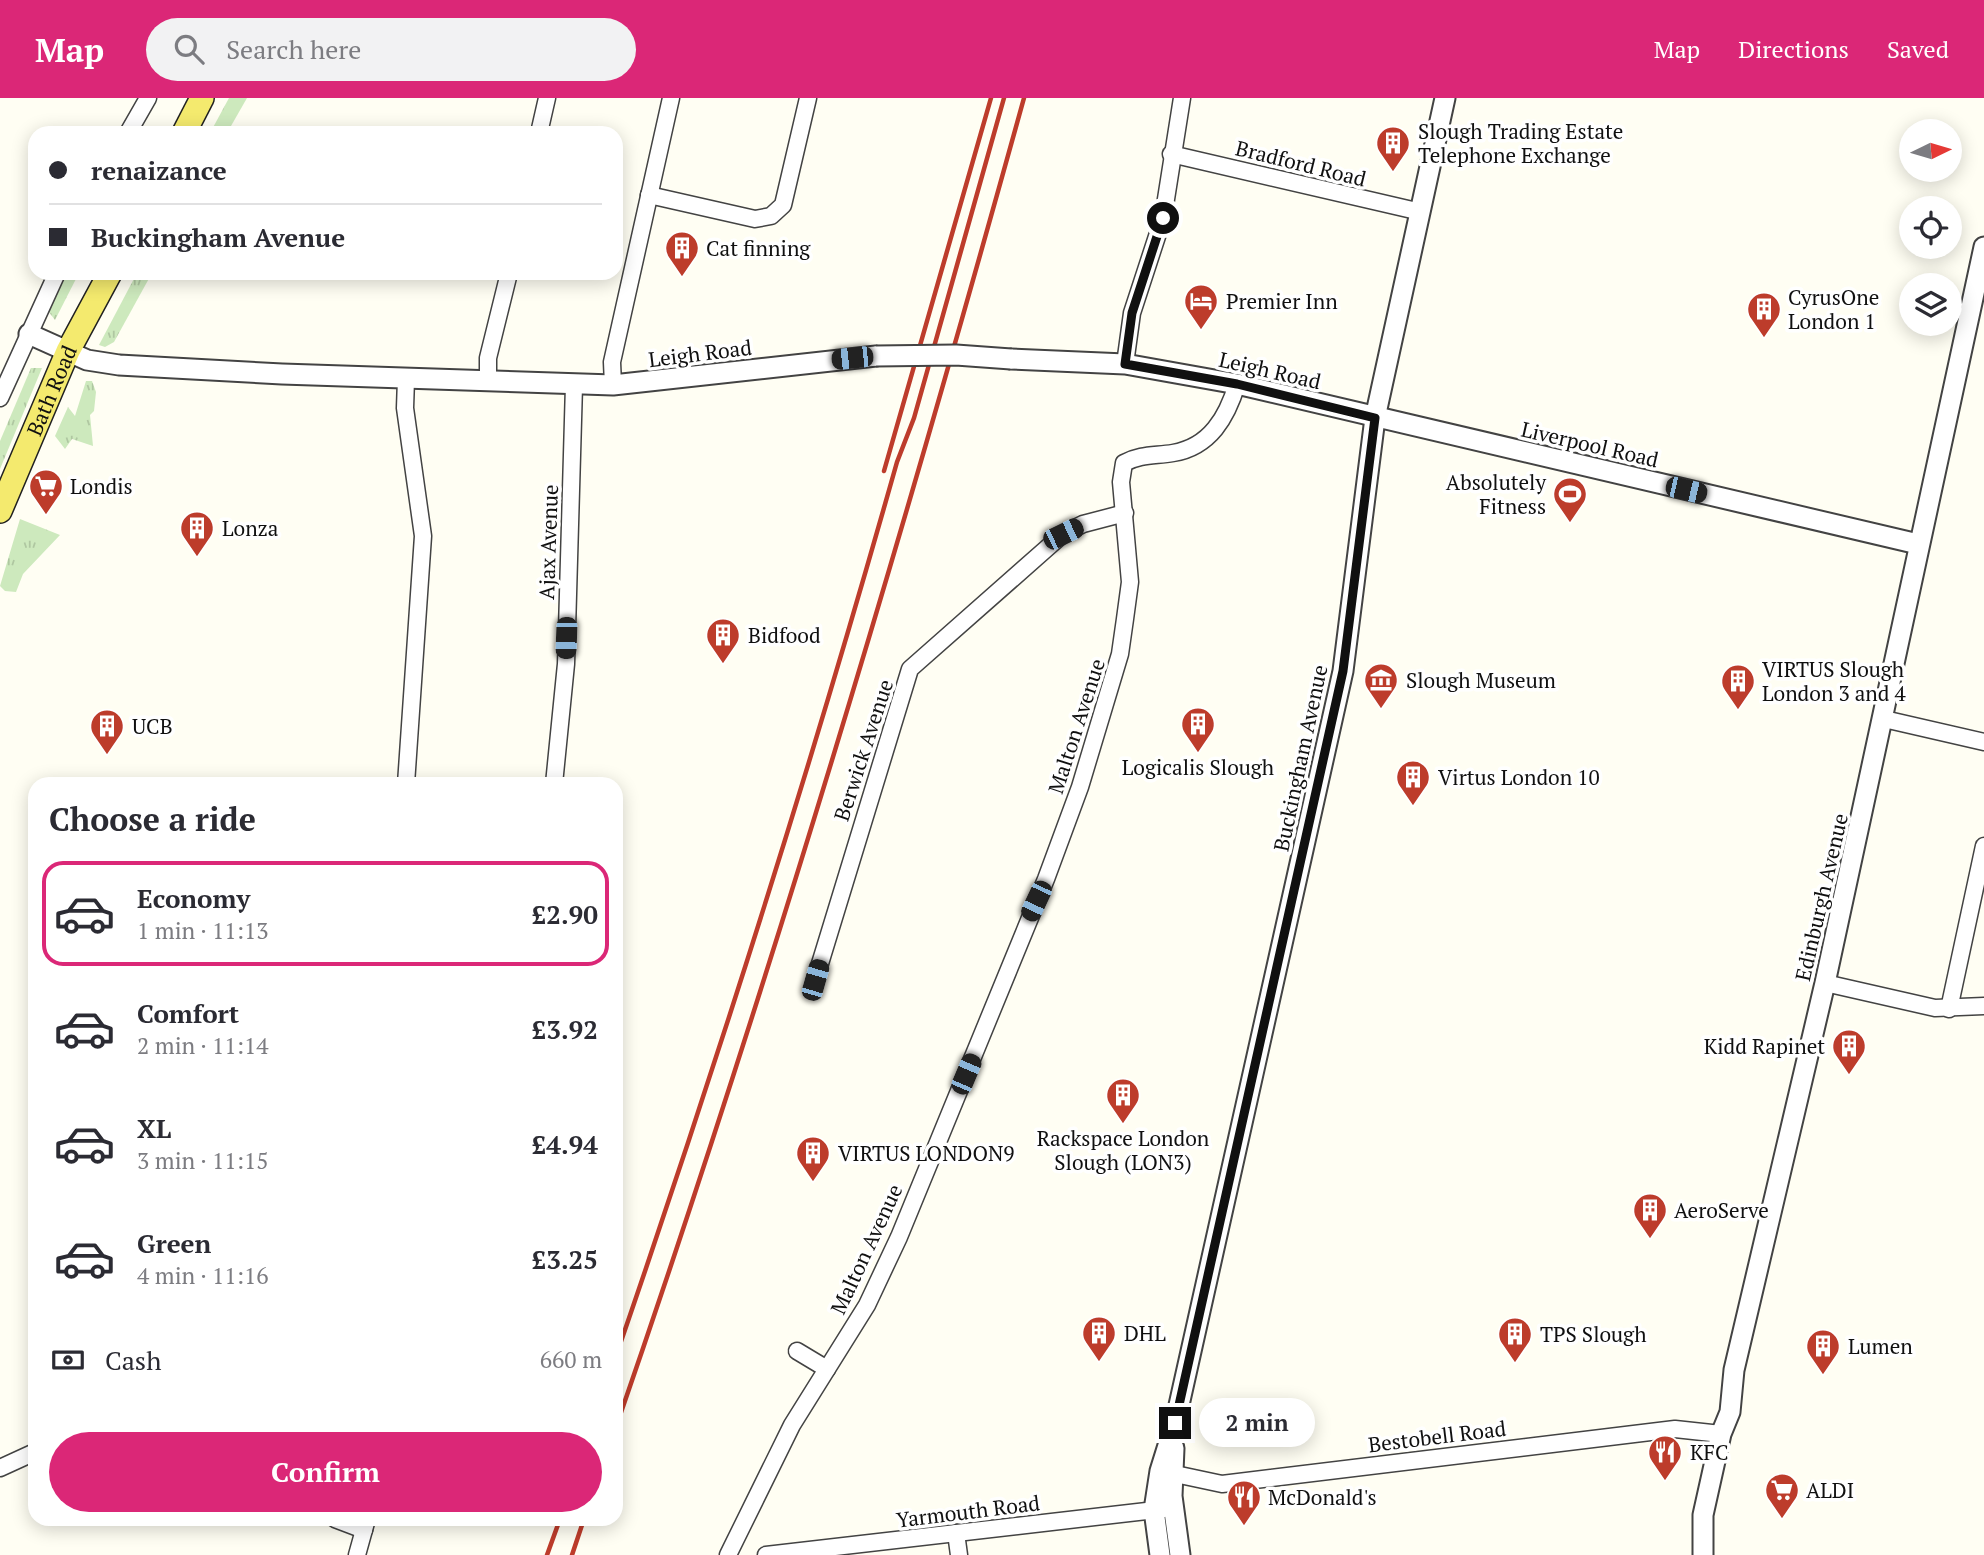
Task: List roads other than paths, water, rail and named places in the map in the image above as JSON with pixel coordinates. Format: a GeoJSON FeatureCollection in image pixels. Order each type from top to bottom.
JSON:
{"type":"FeatureCollection","features":[{"type":"Feature","properties":{"kind":"main road"},"geometry":{"type":"LineString","coordinates":[[188,126],[202,98]]}},
{"type":"Feature","properties":{"kind":"main road","name":"Bath Road"},"geometry":{"type":"LineString","coordinates":[[0,511],[68,351],[106,280]]}},
{"type":"Feature","properties":{"kind":"street"},"geometry":{"type":"LineString","coordinates":[[132,126],[148,98]]}},
{"type":"Feature","properties":{"kind":"street"},"geometry":{"type":"LineString","coordinates":[[541,126],[547,98]]}},
{"type":"Feature","properties":{"kind":"street"},"geometry":{"type":"LineString","coordinates":[[613,385],[612,362],[671,98]]}},
{"type":"Feature","properties":{"kind":"street"},"geometry":{"type":"LineString","coordinates":[[649,195],[755,219],[771,215],[783,205],[808,98]]}},
{"type":"Feature","properties":{"kind":"street"},"geometry":{"type":"LineString","coordinates":[[1125,364],[1132,313],[1163,218],[1181,98]]}},
{"type":"Feature","properties":{"kind":"street","name":"Buckingham Avenue"},"geometry":{"type":"LineString","coordinates":[[1160,1555],[1167,1472],[1175,1423],[1343,671],[1375,418],[1445,98]]}},
{"type":"Feature","properties":{"kind":"street","name":"Bradford Road"},"geometry":{"type":"LineString","coordinates":[[1171,154],[1422,212]]}},
{"type":"Feature","properties":{"kind":"street","name":"Edinburgh Avenue"},"geometry":{"type":"LineString","coordinates":[[1703,1555],[1703,1515],[1721,1434],[1730,1412],[1734,1370],[1884,719],[1918,544],[1984,247]]}},
{"type":"Feature","properties":{"kind":"street"},"geometry":{"type":"LineString","coordinates":[[0,398],[54,280]]}},
{"type":"Feature","properties":{"kind":"street"},"geometry":{"type":"LineString","coordinates":[[488,381],[488,358],[507,280]]}},
{"type":"Feature","properties":{"kind":"street","name":"Leigh Road"},"geometry":{"type":"LineString","coordinates":[[29,334],[87,359],[143,367],[574,385],[613,385],[876,356],[956,355],[1125,364],[1237,384],[1375,418]]}},
{"type":"Feature","properties":{"kind":"street"},"geometry":{"type":"LineString","coordinates":[[406,379],[405,408],[423,536],[406,777]]}},
{"type":"Feature","properties":{"kind":"street","name":"Malton Avenue"},"geometry":{"type":"LineString","coordinates":[[728,1555],[792,1425],[867,1305],[899,1237],[1046,879],[1094,747],[1120,654],[1130,582],[1121,482],[1124,463],[1138,456],[1175,453],[1210,436],[1229,410],[1237,384]]}},
{"type":"Feature","properties":{"kind":"street","name":"Ajax Avenue"},"geometry":{"type":"LineString","coordinates":[[555,777],[566,664],[574,385]]}},
{"type":"Feature","properties":{"kind":"street","name":"Liverpool Road"},"geometry":{"type":"LineString","coordinates":[[1375,418],[1918,544]]}},
{"type":"Feature","properties":{"kind":"street","name":"Berwick Avenue"},"geometry":{"type":"LineString","coordinates":[[815,980],[911,670],[1063,534],[1083,524],[1125,513]]}},
{"type":"Feature","properties":{"kind":"street"},"geometry":{"type":"LineString","coordinates":[[1884,719],[1984,742]]}},
{"type":"Feature","properties":{"kind":"street"},"geometry":{"type":"LineString","coordinates":[[1949,1009],[1984,846]]}},
{"type":"Feature","properties":{"kind":"street"},"geometry":{"type":"LineString","coordinates":[[1825,984],[1949,1009],[1984,1006]]}},
{"type":"Feature","properties":{"kind":"street"},"geometry":{"type":"LineString","coordinates":[[797,1352],[827,1369]]}},
{"type":"Feature","properties":{"kind":"street","name":"Bestobell Road"},"geometry":{"type":"LineString","coordinates":[[1167,1472],[1222,1484],[1675,1429],[1721,1434]]}},
{"type":"Feature","properties":{"kind":"street"},"geometry":{"type":"LineString","coordinates":[[0,1468],[28,1455]]}},
{"type":"Feature","properties":{"kind":"street","name":"Buckingham Avenue"},"geometry":{"type":"LineString","coordinates":[[1164,1509],[1180,1555]]}},
{"type":"Feature","properties":{"kind":"street","name":"Yarmouth Road"},"geometry":{"type":"LineString","coordinates":[[766,1555],[1164,1509]]}},
{"type":"Feature","properties":{"kind":"street"},"geometry":{"type":"LineString","coordinates":[[357,1555],[365,1526]]}},
{"type":"Feature","properties":{"kind":"street"},"geometry":{"type":"LineString","coordinates":[[956,1533],[959,1555]]}},
{"type":"Feature","properties":{"kind":"railway"},"geometry":{"type":"LineString","coordinates":[[884,471],[991,98]]}},
{"type":"Feature","properties":{"kind":"railway"},"geometry":{"type":"LineString","coordinates":[[623,1335],[691,1134],[798,799],[897,462],[914,418],[1004,98]]}},
{"type":"Feature","properties":{"kind":"railway"},"geometry":{"type":"LineString","coordinates":[[623,1406],[726,1097],[830,766],[929,433],[1024,98]]}},
{"type":"Feature","properties":{"kind":"railway"},"geometry":{"type":"LineString","coordinates":[[547,1555],[557,1526]]}},
{"type":"Feature","properties":{"kind":"railway"},"geometry":{"type":"LineString","coordinates":[[572,1555],[582,1526]]}},
{"type":"Feature","properties":{"kind":"place","name":"Slough Trading Estate Telephone Exchange"},"geometry":{"type":"Point","coordinates":[1393,173]}},
{"type":"Feature","properties":{"kind":"place","name":"Cat finning"},"geometry":{"type":"Point","coordinates":[682,278]}},
{"type":"Feature","properties":{"kind":"place","name":"Premier Inn"},"geometry":{"type":"Point","coordinates":[1201,331]}},
{"type":"Feature","properties":{"kind":"place","name":"CyrusOne London 1"},"geometry":{"type":"Point","coordinates":[1764,339]}},
{"type":"Feature","properties":{"kind":"place","name":"Londis"},"geometry":{"type":"Point","coordinates":[46,516]}},
{"type":"Feature","properties":{"kind":"place","name":"Absolutely Fitness"},"geometry":{"type":"Point","coordinates":[1570,524]}},
{"type":"Feature","properties":{"kind":"place","name":"Lonza"},"geometry":{"type":"Point","coordinates":[197,558]}},
{"type":"Feature","properties":{"kind":"place","name":"Bidfood"},"geometry":{"type":"Point","coordinates":[723,665]}},
{"type":"Feature","properties":{"kind":"place","name":"Slough Museum"},"geometry":{"type":"Point","coordinates":[1381,710]}},
{"type":"Feature","properties":{"kind":"place","name":"VIRTUS Slough London 3 and 4"},"geometry":{"type":"Point","coordinates":[1738,711]}},
{"type":"Feature","properties":{"kind":"place","name":"Logicalis Slough"},"geometry":{"type":"Point","coordinates":[1198,754]}},
{"type":"Feature","properties":{"kind":"place","name":"UCB"},"geometry":{"type":"Point","coordinates":[107,756]}},
{"type":"Feature","properties":{"kind":"place","name":"Virtus London 10"},"geometry":{"type":"Point","coordinates":[1413,807]}},
{"type":"Feature","properties":{"kind":"place","name":"Kidd Rapinet"},"geometry":{"type":"Point","coordinates":[1849,1076]}},
{"type":"Feature","properties":{"kind":"place","name":"Rackspace London Slough (LON3)"},"geometry":{"type":"Point","coordinates":[1123,1125]}},
{"type":"Feature","properties":{"kind":"place","name":"VIRTUS LONDON9"},"geometry":{"type":"Point","coordinates":[813,1183]}},
{"type":"Feature","properties":{"kind":"place","name":"AeroServe"},"geometry":{"type":"Point","coordinates":[1650,1240]}},
{"type":"Feature","properties":{"kind":"place","name":"DHL"},"geometry":{"type":"Point","coordinates":[1099,1363]}},
{"type":"Feature","properties":{"kind":"place","name":"TPS Slough"},"geometry":{"type":"Point","coordinates":[1515,1364]}},
{"type":"Feature","properties":{"kind":"place","name":"Lumen"},"geometry":{"type":"Point","coordinates":[1823,1376]}},
{"type":"Feature","properties":{"kind":"place","name":"KFC"},"geometry":{"type":"Point","coordinates":[1665,1482]}},
{"type":"Feature","properties":{"kind":"place","name":"ALDI"},"geometry":{"type":"Point","coordinates":[1782,1520]}},
{"type":"Feature","properties":{"kind":"place","name":"McDonald's"},"geometry":{"type":"Point","coordinates":[1244,1527]}}]}
